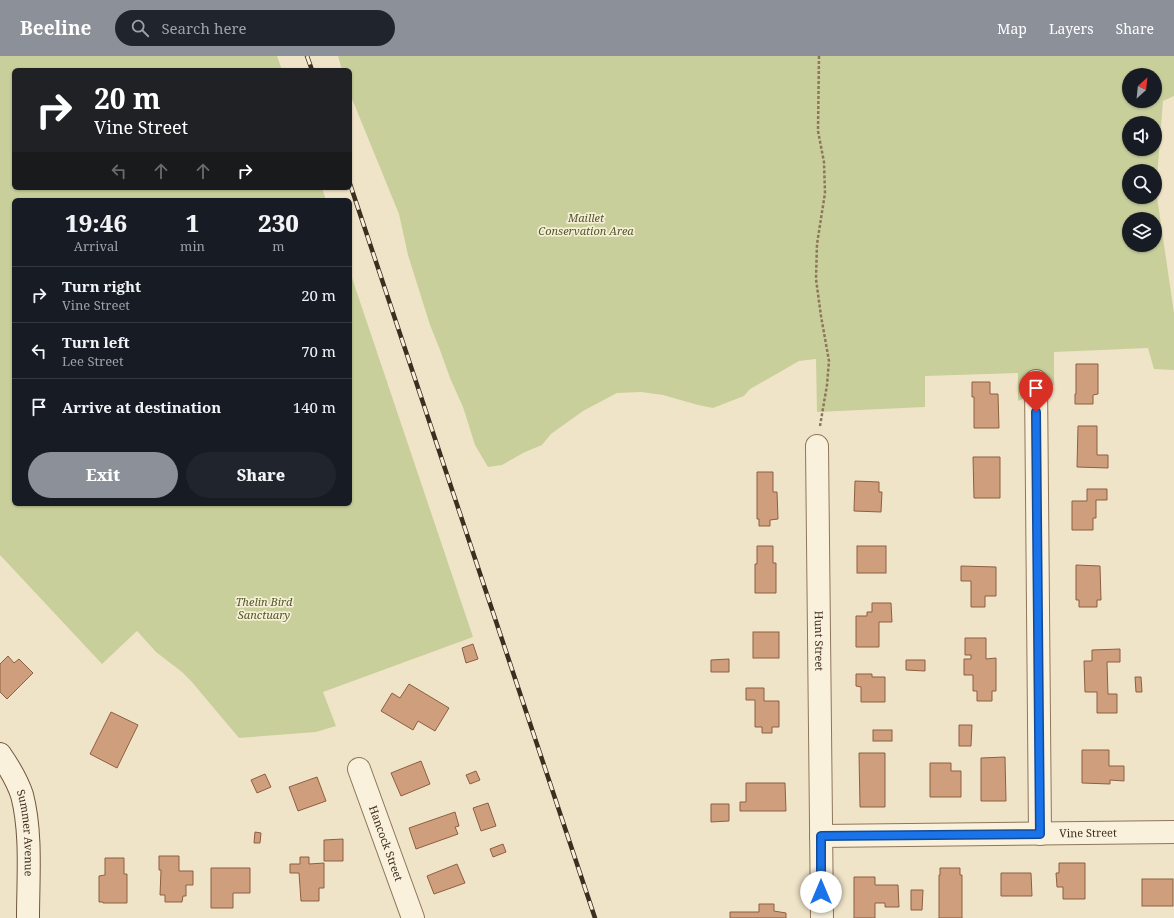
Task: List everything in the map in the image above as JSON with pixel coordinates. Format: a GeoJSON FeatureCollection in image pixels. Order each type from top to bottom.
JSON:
{"type":"FeatureCollection","features":[{"type":"Feature","properties":{"kind":"street"},"geometry":{"type":"LineString","coordinates":[[1036,381],[1040,834]]}},
{"type":"Feature","properties":{"kind":"street","name":"Hunt Street"},"geometry":{"type":"LineString","coordinates":[[817,446],[821,836]]}},
{"type":"Feature","properties":{"kind":"street","name":"Summer Avenue"},"geometry":{"type":"LineString","coordinates":[[0,754],[16,780],[24,808],[28,837],[28,918]]}},
{"type":"Feature","properties":{"kind":"street","name":"Hancock Street"},"geometry":{"type":"LineString","coordinates":[[359,769],[413,918]]}},
{"type":"Feature","properties":{"kind":"street","name":"Vine Street"},"geometry":{"type":"LineString","coordinates":[[821,836],[1174,832]]}},
{"type":"Feature","properties":{"kind":"street"},"geometry":{"type":"LineString","coordinates":[[821,836],[822,918]]}},
{"type":"Feature","properties":{"kind":"path"},"geometry":{"type":"LineString","coordinates":[[817,446],[827,385],[829,361],[816,279],[817,244],[825,193],[824,162],[818,131],[819,56]]}},
{"type":"Feature","properties":{"kind":"green space","name":"Thelin Bird Sanctuary"},"geometry":{"type":"Polygon","coordinates":[[[0,56],[277,56],[281,68],[12,68],[12,190],[323,190],[325,198],[12,198],[12,506],[352,506],[352,278],[473,637],[323,692],[336,726],[316,732],[239,738],[191,681],[156,652],[137,631],[102,664],[0,555],[0,56]]]}},
{"type":"Feature","properties":{"kind":"green space","name":"Maillet Conservation Area"},"geometry":{"type":"Polygon","coordinates":[[[338,56],[1174,56],[1174,96],[1163,101],[1162,116],[1122,116],[1122,156],[1159,156],[1158,164],[1122,164],[1122,204],[1158,204],[1159,212],[1122,212],[1122,252],[1162,252],[1162,231],[1174,313],[1174,370],[1154,369],[1148,348],[1054,352],[1054,385],[1018,401],[1018,373],[925,376],[925,407],[817,412],[816,359],[799,361],[750,389],[744,396],[713,408],[663,395],[641,392],[617,393],[583,411],[551,434],[542,445],[525,452],[502,465],[488,467],[475,445],[463,407],[450,378],[430,325],[408,255],[399,214],[352,99],[352,68],[341,68],[338,56]]]}},
{"type":"Feature","properties":{"kind":"building"},"geometry":{"type":"Polygon","coordinates":[[[1076,364],[1098,364],[1098,394],[1093,395],[1093,404],[1075,404],[1076,364]]]}},
{"type":"Feature","properties":{"kind":"building"},"geometry":{"type":"Polygon","coordinates":[[[972,382],[990,382],[990,394],[998,394],[999,428],[974,428],[974,397],[972,397],[972,382]]]}},
{"type":"Feature","properties":{"kind":"building"},"geometry":{"type":"Polygon","coordinates":[[[1078,426],[1097,426],[1097,455],[1108,455],[1108,468],[1077,467],[1078,426]]]}},
{"type":"Feature","properties":{"kind":"building"},"geometry":{"type":"Polygon","coordinates":[[[973,457],[1000,457],[1000,498],[974,498],[973,457]]]}},
{"type":"Feature","properties":{"kind":"building"},"geometry":{"type":"Polygon","coordinates":[[[757,472],[773,472],[773,492],[777,492],[778,519],[770,520],[770,526],[759,526],[759,519],[757,519],[757,472]]]}},
{"type":"Feature","properties":{"kind":"building"},"geometry":{"type":"Polygon","coordinates":[[[855,481],[879,482],[879,492],[882,492],[881,512],[854,511],[855,481]]]}},
{"type":"Feature","properties":{"kind":"building"},"geometry":{"type":"Polygon","coordinates":[[[1087,489],[1107,489],[1107,500],[1096,500],[1096,518],[1093,518],[1093,530],[1072,530],[1072,501],[1087,501],[1087,489]]]}},
{"type":"Feature","properties":{"kind":"building"},"geometry":{"type":"Polygon","coordinates":[[[757,546],[773,546],[773,563],[776,563],[776,593],[755,593],[755,564],[757,564],[757,546]]]}},
{"type":"Feature","properties":{"kind":"building"},"geometry":{"type":"Polygon","coordinates":[[[857,546],[886,546],[886,573],[857,573],[857,546]]]}},
{"type":"Feature","properties":{"kind":"building"},"geometry":{"type":"Polygon","coordinates":[[[1076,565],[1100,566],[1101,600],[1097,600],[1097,607],[1079,607],[1079,600],[1076,600],[1076,565]]]}},
{"type":"Feature","properties":{"kind":"building"},"geometry":{"type":"Polygon","coordinates":[[[961,566],[996,567],[996,596],[985,596],[985,607],[971,607],[971,581],[961,581],[961,566]]]}},
{"type":"Feature","properties":{"kind":"building"},"geometry":{"type":"Polygon","coordinates":[[[872,603],[891,603],[892,622],[879,622],[879,647],[856,647],[856,616],[867,616],[867,612],[872,612],[872,603]]]}},
{"type":"Feature","properties":{"kind":"building"},"geometry":{"type":"Polygon","coordinates":[[[753,632],[779,632],[779,658],[753,658],[753,632]]]}},
{"type":"Feature","properties":{"kind":"building"},"geometry":{"type":"Polygon","coordinates":[[[965,638],[986,638],[986,659],[996,658],[996,691],[992,691],[992,701],[977,701],[977,691],[973,691],[973,675],[964,675],[964,659],[971,659],[971,655],[965,655],[965,638]]]}},
{"type":"Feature","properties":{"kind":"building"},"geometry":{"type":"Polygon","coordinates":[[[473,644],[478,659],[466,663],[462,648],[473,644]]]}},
{"type":"Feature","properties":{"kind":"building"},"geometry":{"type":"Polygon","coordinates":[[[1120,649],[1120,662],[1107,662],[1108,694],[1117,694],[1117,713],[1097,713],[1097,692],[1085,692],[1084,661],[1092,661],[1092,650],[1120,649]]]}},
{"type":"Feature","properties":{"kind":"building"},"geometry":{"type":"Polygon","coordinates":[[[8,656],[14,663],[19,659],[33,673],[7,699],[0,692],[0,664],[8,656]]]}},
{"type":"Feature","properties":{"kind":"building"},"geometry":{"type":"Polygon","coordinates":[[[729,659],[729,672],[711,672],[711,660],[729,659]]]}},
{"type":"Feature","properties":{"kind":"building"},"geometry":{"type":"Polygon","coordinates":[[[906,660],[925,660],[925,671],[906,670],[906,660]]]}},
{"type":"Feature","properties":{"kind":"building"},"geometry":{"type":"Polygon","coordinates":[[[856,674],[872,674],[872,677],[885,677],[885,702],[861,702],[861,687],[856,686],[856,674]]]}},
{"type":"Feature","properties":{"kind":"building"},"geometry":{"type":"Polygon","coordinates":[[[1135,677],[1141,677],[1142,692],[1136,692],[1135,677]]]}},
{"type":"Feature","properties":{"kind":"building"},"geometry":{"type":"Polygon","coordinates":[[[409,684],[449,708],[435,731],[418,721],[413,730],[381,711],[392,693],[400,698],[409,684]]]}},
{"type":"Feature","properties":{"kind":"building"},"geometry":{"type":"Polygon","coordinates":[[[746,688],[764,688],[764,701],[779,701],[779,727],[772,727],[772,733],[762,733],[762,727],[755,727],[755,700],[746,700],[746,688]]]}},
{"type":"Feature","properties":{"kind":"building"},"geometry":{"type":"Polygon","coordinates":[[[111,712],[138,725],[117,768],[90,754],[111,712]]]}},
{"type":"Feature","properties":{"kind":"building"},"geometry":{"type":"Polygon","coordinates":[[[959,725],[972,725],[971,746],[959,746],[959,725]]]}},
{"type":"Feature","properties":{"kind":"building"},"geometry":{"type":"Polygon","coordinates":[[[873,730],[892,730],[892,741],[873,741],[873,730]]]}},
{"type":"Feature","properties":{"kind":"building"},"geometry":{"type":"Polygon","coordinates":[[[1082,750],[1109,750],[1109,766],[1124,766],[1124,781],[1110,780],[1110,784],[1082,783],[1082,750]]]}},
{"type":"Feature","properties":{"kind":"building"},"geometry":{"type":"Polygon","coordinates":[[[859,753],[885,753],[885,807],[860,807],[859,753]]]}},
{"type":"Feature","properties":{"kind":"building"},"geometry":{"type":"Polygon","coordinates":[[[1005,757],[1006,801],[981,801],[981,758],[1005,757]]]}},
{"type":"Feature","properties":{"kind":"building"},"geometry":{"type":"Polygon","coordinates":[[[421,761],[430,784],[401,796],[391,773],[421,761]]]}},
{"type":"Feature","properties":{"kind":"building"},"geometry":{"type":"Polygon","coordinates":[[[930,763],[951,763],[951,771],[961,771],[961,797],[930,797],[930,763]]]}},
{"type":"Feature","properties":{"kind":"building"},"geometry":{"type":"Polygon","coordinates":[[[476,771],[480,780],[470,784],[466,775],[476,771]]]}},
{"type":"Feature","properties":{"kind":"building"},"geometry":{"type":"Polygon","coordinates":[[[265,774],[271,787],[257,793],[251,780],[265,774]]]}},
{"type":"Feature","properties":{"kind":"building"},"geometry":{"type":"Polygon","coordinates":[[[317,777],[326,801],[298,811],[289,787],[317,777]]]}},
{"type":"Feature","properties":{"kind":"building"},"geometry":{"type":"Polygon","coordinates":[[[746,783],[785,783],[786,811],[740,811],[740,802],[746,802],[746,783]]]}},
{"type":"Feature","properties":{"kind":"building"},"geometry":{"type":"Polygon","coordinates":[[[488,803],[496,826],[481,831],[473,808],[488,803]]]}},
{"type":"Feature","properties":{"kind":"building"},"geometry":{"type":"Polygon","coordinates":[[[711,804],[729,804],[729,821],[711,822],[711,804]]]}},
{"type":"Feature","properties":{"kind":"building"},"geometry":{"type":"Polygon","coordinates":[[[455,812],[459,826],[455,827],[458,834],[416,849],[409,828],[455,812]]]}},
{"type":"Feature","properties":{"kind":"building"},"geometry":{"type":"Polygon","coordinates":[[[255,832],[261,833],[260,843],[254,843],[255,832]]]}},
{"type":"Feature","properties":{"kind":"building"},"geometry":{"type":"Polygon","coordinates":[[[343,839],[343,861],[324,861],[324,840],[343,839]]]}},
{"type":"Feature","properties":{"kind":"building"},"geometry":{"type":"Polygon","coordinates":[[[503,844],[506,852],[493,857],[490,849],[503,844]]]}},
{"type":"Feature","properties":{"kind":"building"},"geometry":{"type":"Polygon","coordinates":[[[159,856],[179,856],[179,871],[193,871],[193,885],[186,885],[186,896],[183,896],[182,902],[165,902],[165,895],[160,895],[161,870],[159,870],[159,856]]]}},
{"type":"Feature","properties":{"kind":"building"},"geometry":{"type":"Polygon","coordinates":[[[300,857],[309,857],[309,864],[324,863],[324,888],[319,888],[319,901],[301,901],[299,873],[290,873],[290,864],[300,864],[300,857]]]}},
{"type":"Feature","properties":{"kind":"building"},"geometry":{"type":"Polygon","coordinates":[[[105,858],[124,858],[124,874],[127,874],[127,903],[99,902],[99,876],[105,875],[105,858]]]}},
{"type":"Feature","properties":{"kind":"building"},"geometry":{"type":"Polygon","coordinates":[[[1059,863],[1085,863],[1085,899],[1063,899],[1063,887],[1057,887],[1056,873],[1059,873],[1059,863]]]}},
{"type":"Feature","properties":{"kind":"building"},"geometry":{"type":"Polygon","coordinates":[[[457,864],[465,883],[434,894],[427,876],[457,864]]]}},
{"type":"Feature","properties":{"kind":"building"},"geometry":{"type":"Polygon","coordinates":[[[211,868],[250,868],[250,893],[233,893],[233,908],[211,908],[211,868]]]}},
{"type":"Feature","properties":{"kind":"building"},"geometry":{"type":"Polygon","coordinates":[[[940,868],[960,868],[960,875],[962,875],[962,918],[939,918],[940,868]]]}},
{"type":"Feature","properties":{"kind":"building"},"geometry":{"type":"Polygon","coordinates":[[[1001,873],[1031,873],[1032,896],[1001,896],[1001,873]]]}},
{"type":"Feature","properties":{"kind":"building"},"geometry":{"type":"Polygon","coordinates":[[[854,877],[875,877],[875,885],[898,885],[899,907],[885,907],[885,903],[875,903],[875,918],[854,918],[854,877]]]}},
{"type":"Feature","properties":{"kind":"building"},"geometry":{"type":"Polygon","coordinates":[[[1142,879],[1173,879],[1173,906],[1142,906],[1142,879]]]}},
{"type":"Feature","properties":{"kind":"building"},"geometry":{"type":"Polygon","coordinates":[[[911,890],[923,890],[922,910],[911,910],[911,890]]]}},
{"type":"Feature","properties":{"kind":"building"},"geometry":{"type":"Polygon","coordinates":[[[759,904],[774,904],[774,911],[786,913],[786,918],[730,918],[730,912],[759,912],[759,904]]]}},
{"type":"Feature","properties":{"kind":"railway"},"geometry":{"type":"LineString","coordinates":[[307,56],[311,68]]}},
{"type":"Feature","properties":{"kind":"railway"},"geometry":{"type":"LineString","coordinates":[[352,190],[595,918]]}},
{"type":"Feature","properties":{"kind":"route"},"geometry":{"type":"LineString","coordinates":[[821,892],[821,836],[1040,834],[1036,412]]}}]}
